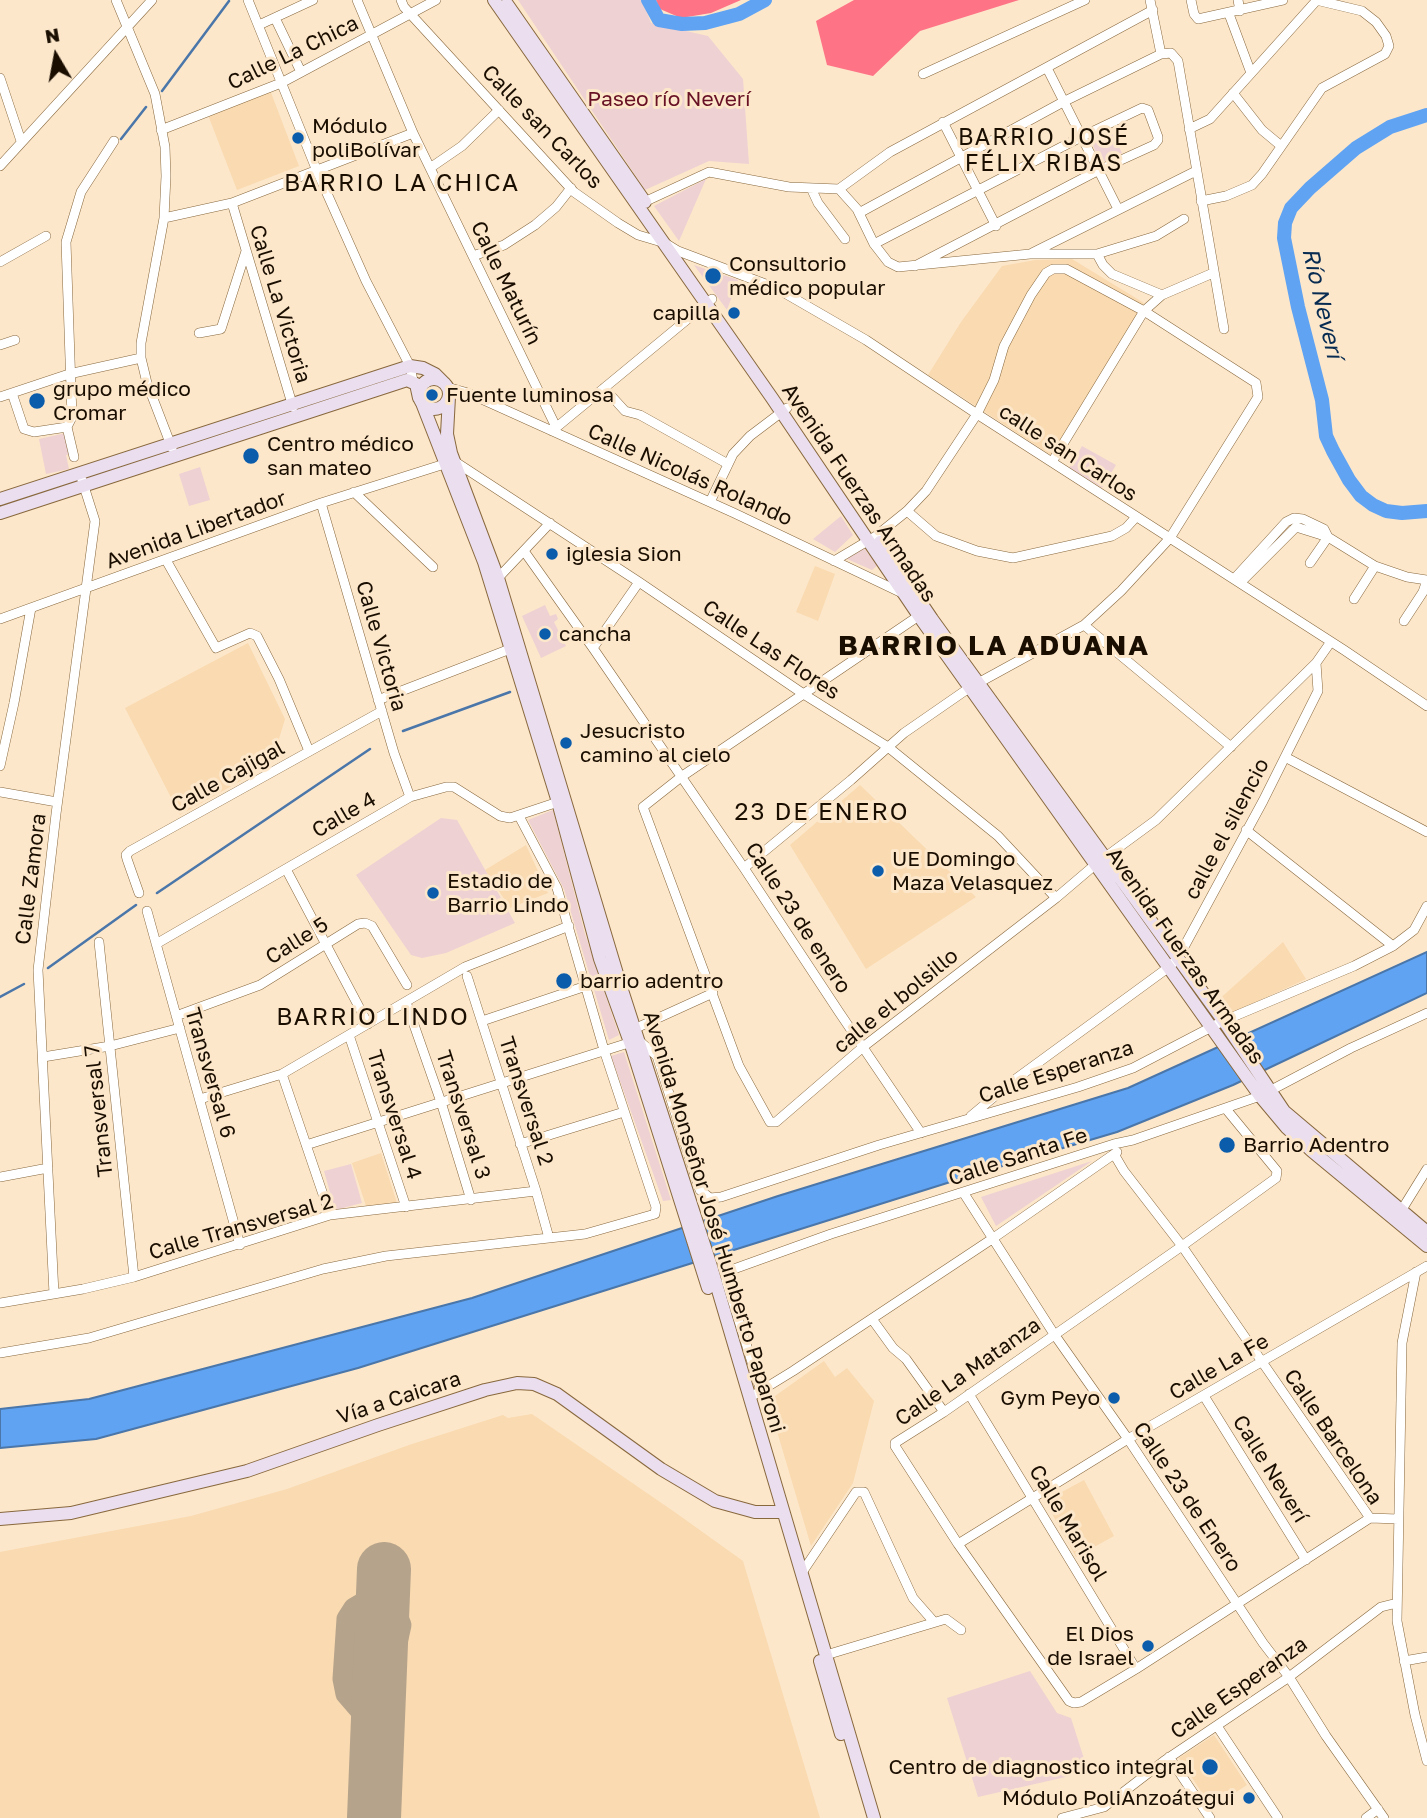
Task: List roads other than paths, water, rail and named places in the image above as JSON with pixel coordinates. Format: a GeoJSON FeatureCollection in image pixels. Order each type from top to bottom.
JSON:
{"type":"FeatureCollection","features":[{"type":"Feature","properties":{"kind":"street"},"geometry":{"type":"LineString","coordinates":[[116,0],[155,94],[162,130],[166,176],[164,218],[141,343],[141,358],[147,383],[172,449]]}},
{"type":"Feature","properties":{"kind":"street"},"geometry":{"type":"LineString","coordinates":[[0,166],[152,0]]}},
{"type":"Feature","properties":{"kind":"street"},"geometry":{"type":"LineString","coordinates":[[248,0],[317,171],[366,281],[410,366],[413,381],[407,380],[294,409]]}},
{"type":"Feature","properties":{"kind":"street"},"geometry":{"type":"LineString","coordinates":[[259,25],[313,0]]}},
{"type":"Feature","properties":{"kind":"street","name":"Calle Maturín"},"geometry":{"type":"LineString","coordinates":[[357,0],[413,133],[554,429]]}},
{"type":"Feature","properties":{"kind":"street","name":"Calle san Carlos"},"geometry":{"type":"LineString","coordinates":[[401,0],[571,188],[638,235],[665,243],[678,251]]}},
{"type":"Feature","properties":{"kind":"street","name":"Calle La Chica"},"geometry":{"type":"LineString","coordinates":[[162,130],[281,83],[436,0]]}},
{"type":"Feature","properties":{"kind":"street","name":"Avenida Fuerzas Armadas"},"geometry":{"type":"LineString","coordinates":[[494,0],[678,251],[709,301]]}},
{"type":"Feature","properties":{"kind":"street","name":"Avenida Fuerzas Armadas"},"geometry":{"type":"LineString","coordinates":[[504,0],[665,243],[709,301],[974,685],[1219,1025],[1286,1127],[1427,1246]]}},
{"type":"Feature","properties":{"kind":"street"},"geometry":{"type":"LineString","coordinates":[[923,74],[1086,0]]}},
{"type":"Feature","properties":{"kind":"street"},"geometry":{"type":"LineString","coordinates":[[1191,0],[1195,17],[1198,19],[1283,0]]}},
{"type":"Feature","properties":{"kind":"street"},"geometry":{"type":"LineString","coordinates":[[1238,0],[1240,11]]}},
{"type":"Feature","properties":{"kind":"street"},"geometry":{"type":"LineString","coordinates":[[1189,129],[1210,119],[1316,0],[1362,12],[1376,22],[1386,36],[1389,46],[1385,54],[1322,88],[1262,174],[1252,184],[1226,195],[1201,201]]}},
{"type":"Feature","properties":{"kind":"street"},"geometry":{"type":"LineString","coordinates":[[641,204],[709,172],[753,181],[839,189],[890,152],[1046,68],[1151,5],[1161,54]]}},
{"type":"Feature","properties":{"kind":"street"},"geometry":{"type":"LineString","coordinates":[[1229,14],[1251,73]]}},
{"type":"Feature","properties":{"kind":"street"},"geometry":{"type":"LineString","coordinates":[[275,18],[301,72]]}},
{"type":"Feature","properties":{"kind":"street"},"geometry":{"type":"LineString","coordinates":[[859,213],[1063,102],[1161,54],[1171,53],[1178,61],[1224,330]]}},
{"type":"Feature","properties":{"kind":"street"},"geometry":{"type":"LineString","coordinates":[[1046,68],[1118,209]]}},
{"type":"Feature","properties":{"kind":"street"},"geometry":{"type":"LineString","coordinates":[[0,78],[21,141]]}},
{"type":"Feature","properties":{"kind":"street"},"geometry":{"type":"LineString","coordinates":[[1233,93],[1262,130],[1280,145]]}},
{"type":"Feature","properties":{"kind":"street"},"geometry":{"type":"LineString","coordinates":[[874,244],[1081,136],[1142,108],[1148,110],[1158,136],[1156,142],[915,266]]}},
{"type":"Feature","properties":{"kind":"street"},"geometry":{"type":"LineString","coordinates":[[430,168],[462,146],[499,110]]}},
{"type":"Feature","properties":{"kind":"street"},"geometry":{"type":"LineString","coordinates":[[943,122],[996,226]]}},
{"type":"Feature","properties":{"kind":"street"},"geometry":{"type":"LineString","coordinates":[[164,218],[232,203],[413,133]]}},
{"type":"Feature","properties":{"kind":"street"},"geometry":{"type":"LineString","coordinates":[[74,457],[67,426],[72,417],[66,242],[81,192],[114,141]]}},
{"type":"Feature","properties":{"kind":"street"},"geometry":{"type":"LineString","coordinates":[[1030,254],[1196,171]]}},
{"type":"Feature","properties":{"kind":"street"},"geometry":{"type":"LineString","coordinates":[[473,256],[504,245],[535,225],[556,207],[571,188]]}},
{"type":"Feature","properties":{"kind":"street"},"geometry":{"type":"LineString","coordinates":[[811,188],[818,203],[845,239]]}},
{"type":"Feature","properties":{"kind":"street"},"geometry":{"type":"LineString","coordinates":[[839,189],[859,213],[874,244],[892,265],[915,266],[1030,254],[1097,254],[1156,236],[1184,219]]}},
{"type":"Feature","properties":{"kind":"street","name":"Calle La Victoria"},"geometry":{"type":"LineString","coordinates":[[232,203],[294,409]]}},
{"type":"Feature","properties":{"kind":"street"},"geometry":{"type":"LineString","coordinates":[[0,262],[46,236]]}},
{"type":"Feature","properties":{"kind":"street"},"geometry":{"type":"LineString","coordinates":[[199,333],[221,329],[246,251]]}},
{"type":"Feature","properties":{"kind":"street","name":"calle san Carlos"},"geometry":{"type":"LineString","coordinates":[[678,251],[776,288],[866,340],[1427,706]]}},
{"type":"Feature","properties":{"kind":"street"},"geometry":{"type":"LineString","coordinates":[[1097,254],[1108,272],[1163,295]]}},
{"type":"Feature","properties":{"kind":"street"},"geometry":{"type":"LineString","coordinates":[[744,868],[904,733],[974,685],[1084,625],[1121,592],[1170,538],[1258,397],[1258,389],[1254,380],[1144,311],[1066,269],[1053,269],[1046,273],[1003,346],[994,380],[977,414],[926,491],[907,511],[872,538],[834,561]]}},
{"type":"Feature","properties":{"kind":"street"},"geometry":{"type":"LineString","coordinates":[[1052,462],[1144,311],[1163,295],[1213,274]]}},
{"type":"Feature","properties":{"kind":"street"},"geometry":{"type":"LineString","coordinates":[[554,429],[709,301]]}},
{"type":"Feature","properties":{"kind":"street"},"geometry":{"type":"LineString","coordinates":[[0,345],[15,340]]}},
{"type":"Feature","properties":{"kind":"street"},"geometry":{"type":"LineString","coordinates":[[0,397],[69,374],[141,358]]}},
{"type":"Feature","properties":{"kind":"street"},"geometry":{"type":"LineString","coordinates":[[0,499],[81,478],[172,449],[294,409],[410,366],[435,374],[447,389]]}},
{"type":"Feature","properties":{"kind":"street"},"geometry":{"type":"LineString","coordinates":[[435,379],[447,389],[440,408],[430,408],[420,401],[419,389],[426,381],[435,379]]}},
{"type":"Feature","properties":{"kind":"street","name":"Avenida Monseñor José Humberto Paparoni"},"geometry":{"type":"LineString","coordinates":[[413,381],[498,578],[634,1037],[749,1398],[778,1513],[801,1574],[874,1818]]}},
{"type":"Feature","properties":{"kind":"street"},"geometry":{"type":"LineString","coordinates":[[604,388],[625,411],[640,415],[728,464]]}},
{"type":"Feature","properties":{"kind":"street","name":"Calle Nicolás Rolando"},"geometry":{"type":"LineString","coordinates":[[447,389],[468,393],[554,429],[911,595]]}},
{"type":"Feature","properties":{"kind":"street","name":"Avenida Monseñor José Humberto Paparoni"},"geometry":{"type":"LineString","coordinates":[[447,389],[450,462],[484,562],[558,802],[600,959],[634,1037]]}},
{"type":"Feature","properties":{"kind":"street"},"geometry":{"type":"LineString","coordinates":[[12,393],[24,429],[34,432],[67,426]]}},
{"type":"Feature","properties":{"kind":"street"},"geometry":{"type":"LineString","coordinates":[[710,502],[733,454],[750,436],[784,410]]}},
{"type":"Feature","properties":{"kind":"street","name":"Avenida Libertador"},"geometry":{"type":"LineString","coordinates":[[0,619],[321,503],[450,462]]}},
{"type":"Feature","properties":{"kind":"street","name":"Calle Las Flores"},"geometry":{"type":"LineString","coordinates":[[450,462],[550,523],[805,695],[888,747],[998,836],[1056,898]]}},
{"type":"Feature","properties":{"kind":"street"},"geometry":{"type":"LineString","coordinates":[[0,513],[81,478]]}},
{"type":"Feature","properties":{"kind":"street","name":"Calle Zamora"},"geometry":{"type":"LineString","coordinates":[[54,1294],[38,970],[94,521],[81,478]]}},
{"type":"Feature","properties":{"kind":"street"},"geometry":{"type":"LineString","coordinates":[[354,492],[433,568]]}},
{"type":"Feature","properties":{"kind":"street","name":"Calle Victoria"},"geometry":{"type":"LineString","coordinates":[[321,503],[394,753],[410,797]]}},
{"type":"Feature","properties":{"kind":"street"},"geometry":{"type":"LineString","coordinates":[[907,511],[936,536],[977,551],[1013,558],[1112,536],[1126,528],[1136,517]]}},
{"type":"Feature","properties":{"kind":"street"},"geometry":{"type":"LineString","coordinates":[[1237,581],[1286,522],[1294,518],[1303,519],[1324,529],[1328,537],[1374,566],[1407,577],[1427,580],[1423,592],[1404,621]]}},
{"type":"Feature","properties":{"kind":"street"},"geometry":{"type":"LineString","coordinates":[[498,578],[550,523]]}},
{"type":"Feature","properties":{"kind":"street"},"geometry":{"type":"LineString","coordinates":[[1310,563],[1328,537]]}},
{"type":"Feature","properties":{"kind":"street","name":"Calle 23 de enero"},"geometry":{"type":"LineString","coordinates":[[524,551],[744,868],[922,1133]]}},
{"type":"Feature","properties":{"kind":"street"},"geometry":{"type":"LineString","coordinates":[[166,560],[216,648],[250,634],[257,636],[279,679],[309,751]]}},
{"type":"Feature","properties":{"kind":"street"},"geometry":{"type":"LineString","coordinates":[[1354,598],[1374,566]]}},
{"type":"Feature","properties":{"kind":"street"},"geometry":{"type":"LineString","coordinates":[[593,648],[639,582]]}},
{"type":"Feature","properties":{"kind":"street"},"geometry":{"type":"LineString","coordinates":[[0,766],[31,608]]}},
{"type":"Feature","properties":{"kind":"street"},"geometry":{"type":"LineString","coordinates":[[681,777],[923,613]]}},
{"type":"Feature","properties":{"kind":"street"},"geometry":{"type":"LineString","coordinates":[[1084,625],[1231,747]]}},
{"type":"Feature","properties":{"kind":"street","name":"calle el bolsillo"},"geometry":{"type":"LineString","coordinates":[[681,777],[643,807],[739,1066],[770,1122],[776,1122],[863,1047],[1156,820],[1316,663],[1330,643]]}},
{"type":"Feature","properties":{"kind":"street"},"geometry":{"type":"LineString","coordinates":[[378,700],[510,649]]}},
{"type":"Feature","properties":{"kind":"street","name":"calle el silencio"},"geometry":{"type":"LineString","coordinates":[[967,1119],[1013,1081],[1173,962],[1246,831],[1318,691],[1316,663]]}},
{"type":"Feature","properties":{"kind":"street","name":"Calle Cajigal"},"geometry":{"type":"LineString","coordinates":[[139,893],[126,855],[130,851],[382,711]]}},
{"type":"Feature","properties":{"kind":"street"},"geometry":{"type":"LineString","coordinates":[[1285,758],[1427,832]]}},
{"type":"Feature","properties":{"kind":"street","name":"Calle 4"},"geometry":{"type":"LineString","coordinates":[[156,944],[410,797],[454,787],[504,818],[519,816]]}},
{"type":"Feature","properties":{"kind":"street"},"geometry":{"type":"LineString","coordinates":[[0,792],[58,802]]}},
{"type":"Feature","properties":{"kind":"street"},"geometry":{"type":"LineString","coordinates":[[0,1353],[89,1338],[323,1269],[386,1256],[586,1234],[655,1214],[656,1207],[604,1049],[557,888],[519,816],[558,802]]}},
{"type":"Feature","properties":{"kind":"street"},"geometry":{"type":"LineString","coordinates":[[1246,831],[1393,946],[1414,930],[1427,906]]}},
{"type":"Feature","properties":{"kind":"street"},"geometry":{"type":"LineString","coordinates":[[286,869],[368,1024]]}},
{"type":"Feature","properties":{"kind":"street","name":"Transversal 6"},"geometry":{"type":"LineString","coordinates":[[147,911],[240,1245]]}},
{"type":"Feature","properties":{"kind":"street","name":"Calle 5"},"geometry":{"type":"LineString","coordinates":[[176,1016],[260,985],[358,924],[365,923],[372,926],[407,985]]}},
{"type":"Feature","properties":{"kind":"street"},"geometry":{"type":"LineString","coordinates":[[200,1099],[282,1074],[465,967],[569,926]]}},
{"type":"Feature","properties":{"kind":"street"},"geometry":{"type":"LineString","coordinates":[[1414,930],[1427,932]]}},
{"type":"Feature","properties":{"kind":"street","name":"Transversal 7"},"geometry":{"type":"LineString","coordinates":[[99,942],[134,1277]]}},
{"type":"Feature","properties":{"kind":"street","name":"Calle Esperanza"},"geometry":{"type":"LineString","coordinates":[[634,1037],[657,1056],[700,1190],[710,1198],[721,1197],[1133,1068],[1219,1025],[1393,946]]}},
{"type":"Feature","properties":{"kind":"street","name":"Transversal 2"},"geometry":{"type":"LineString","coordinates":[[467,975],[549,1238]]}},
{"type":"Feature","properties":{"kind":"street"},"geometry":{"type":"LineString","coordinates":[[482,1021],[586,986]]}},
{"type":"Feature","properties":{"kind":"street"},"geometry":{"type":"LineString","coordinates":[[306,1145],[604,1049],[634,1037],[713,993]]}},
{"type":"Feature","properties":{"kind":"street","name":"Transversal 3"},"geometry":{"type":"LineString","coordinates":[[406,1002],[471,1200]]}},
{"type":"Feature","properties":{"kind":"street","name":"Calle Santa Fe"},"geometry":{"type":"LineString","coordinates":[[761,1391],[726,1280],[726,1274],[731,1270],[831,1234],[1226,1109],[1427,1013]]}},
{"type":"Feature","properties":{"kind":"street"},"geometry":{"type":"LineString","coordinates":[[43,1057],[110,1046],[180,1028]]}},
{"type":"Feature","properties":{"kind":"street","name":"Transversal 4"},"geometry":{"type":"LineString","coordinates":[[349,1035],[406,1207]]}},
{"type":"Feature","properties":{"kind":"street"},"geometry":{"type":"LineString","coordinates":[[282,1074],[330,1216]]}},
{"type":"Feature","properties":{"kind":"street","name":"Avenida Fuerzas Armadas"},"geometry":{"type":"LineString","coordinates":[[1263,1091],[1298,1124],[1427,1232]]}},
{"type":"Feature","properties":{"kind":"street","name":"Calle La Matanza"},"geometry":{"type":"LineString","coordinates":[[1069,1701],[958,1544],[894,1446],[1276,1178],[1277,1171],[1226,1109]]}},
{"type":"Feature","properties":{"kind":"street"},"geometry":{"type":"LineString","coordinates":[[520,1144],[624,1112]]}},
{"type":"Feature","properties":{"kind":"street"},"geometry":{"type":"LineString","coordinates":[[749,1398],[992,1239],[1133,1140]]}},
{"type":"Feature","properties":{"kind":"street","name":"Calle Barcelona"},"geometry":{"type":"LineString","coordinates":[[1069,1701],[1081,1702],[1136,1670],[1370,1518],[1182,1246],[1114,1154]]}},
{"type":"Feature","properties":{"kind":"street"},"geometry":{"type":"LineString","coordinates":[[0,1177],[48,1168]]}},
{"type":"Feature","properties":{"kind":"street"},"geometry":{"type":"LineString","coordinates":[[1401,1211],[1427,1169]]}},
{"type":"Feature","properties":{"kind":"street","name":"Calle Transversal 2"},"geometry":{"type":"LineString","coordinates":[[0,1303],[134,1277],[330,1216],[536,1191]]}},
{"type":"Feature","properties":{"kind":"street","name":"Calle 23 de Enero"},"geometry":{"type":"LineString","coordinates":[[963,1192],[1054,1334],[1384,1818]]}},
{"type":"Feature","properties":{"kind":"street","name":"Avenida Monseñor José Humberto Paparoni"},"geometry":{"type":"LineString","coordinates":[[706,1264],[866,1818]]}},
{"type":"Feature","properties":{"kind":"street","name":"Calle La Fe"},"geometry":{"type":"LineString","coordinates":[[958,1544],[1128,1439],[1427,1265]]}},
{"type":"Feature","properties":{"kind":"street"},"geometry":{"type":"LineString","coordinates":[[1416,1272],[1402,1343],[1397,1621],[1427,1761]]}},
{"type":"Feature","properties":{"kind":"street"},"geometry":{"type":"LineString","coordinates":[[872,1318],[944,1412]]}},
{"type":"Feature","properties":{"kind":"street","name":"Vía a Caicara"},"geometry":{"type":"LineString","coordinates":[[0,1519],[71,1513],[247,1471],[485,1390],[517,1383],[534,1384],[556,1394],[661,1469],[715,1501],[755,1512],[778,1513]]}},
{"type":"Feature","properties":{"kind":"street","name":"Calle Marisol"},"geometry":{"type":"LineString","coordinates":[[969,1394],[1136,1670]]}},
{"type":"Feature","properties":{"kind":"street","name":"Calle Neverí"},"geometry":{"type":"LineString","coordinates":[[1203,1396],[1306,1560]]}},
{"type":"Feature","properties":{"kind":"street"},"geometry":{"type":"LineString","coordinates":[[801,1574],[856,1493],[864,1492],[913,1598],[934,1622]]}},
{"type":"Feature","properties":{"kind":"street"},"geometry":{"type":"LineString","coordinates":[[1370,1518],[1398,1520]]}},
{"type":"Feature","properties":{"kind":"street","name":"Calle Esperanza"},"geometry":{"type":"LineString","coordinates":[[1062,1818],[1104,1807],[1169,1758],[1289,1677],[1381,1607],[1397,1603]]}},
{"type":"Feature","properties":{"kind":"street"},"geometry":{"type":"LineString","coordinates":[[826,1655],[946,1619],[961,1630]]}},
{"type":"Feature","properties":{"kind":"street"},"geometry":{"type":"LineString","coordinates":[[1404,1661],[1427,1657]]}},
{"type":"Feature","properties":{"kind":"street"},"geometry":{"type":"LineString","coordinates":[[1217,1726],[1278,1818]]}},
{"type":"Feature","properties":{"kind":"street"},"geometry":{"type":"LineString","coordinates":[[1169,1758],[1210,1818]]}},
{"type":"Feature","properties":{"kind":"street"},"geometry":{"type":"LineString","coordinates":[[1104,1807],[1106,1818]]}},
{"type":"Feature","properties":{"kind":"street"},"geometry":{"type":"LineString","coordinates":[[1366,1818],[1378,1809]]}},
{"type":"Feature","properties":{"kind":"water"},"geometry":{"type":"Polygon","coordinates":[[[1427,952],[1427,993],[1233,1085],[1117,1132],[358,1368],[96,1439],[0,1448],[0,1409],[89,1399],[472,1298],[778,1196],[1128,1088],[1427,952]]]}},
{"type":"Feature","properties":{"kind":"waterway","name":"Río Neverí"},"geometry":{"type":"LineString","coordinates":[[648,0],[659,20],[682,24],[705,23],[739,14],[765,0]]}},
{"type":"Feature","properties":{"kind":"waterway"},"geometry":{"type":"LineString","coordinates":[[162,91],[229,1]]}},
{"type":"Feature","properties":{"kind":"waterway"},"geometry":{"type":"LineString","coordinates":[[121,139],[146,107]]}},
{"type":"Feature","properties":{"kind":"waterway","name":"Río Neverí"},"geometry":{"type":"LineString","coordinates":[[1427,115],[1390,127],[1356,148],[1291,208],[1285,223],[1284,238],[1298,307],[1322,400],[1326,436],[1333,451],[1349,480],[1361,496],[1373,505],[1386,511],[1402,513],[1427,511]]}},
{"type":"Feature","properties":{"kind":"waterway"},"geometry":{"type":"LineString","coordinates":[[403,731],[510,692]]}},
{"type":"Feature","properties":{"kind":"waterway"},"geometry":{"type":"LineString","coordinates":[[157,893],[370,749]]}},
{"type":"Feature","properties":{"kind":"waterway"},"geometry":{"type":"LineString","coordinates":[[48,968],[136,905]]}},
{"type":"Feature","properties":{"kind":"waterway"},"geometry":{"type":"LineString","coordinates":[[0,997],[24,984]]}},
{"type":"Feature","properties":{"kind":"place","name":"Módulo poliBolívar"},"geometry":{"type":"Point","coordinates":[298,138]}},
{"type":"Feature","properties":{"kind":"place","name":"Consultorio médico popular"},"geometry":{"type":"Point","coordinates":[713,276]}},
{"type":"Feature","properties":{"kind":"place","name":"capilla"},"geometry":{"type":"Point","coordinates":[734,313]}},
{"type":"Feature","properties":{"kind":"place","name":"Fuente luminosa"},"geometry":{"type":"Point","coordinates":[432,395]}},
{"type":"Feature","properties":{"kind":"place","name":"grupo médico Cromar"},"geometry":{"type":"Point","coordinates":[37,401]}},
{"type":"Feature","properties":{"kind":"place","name":"Centro médico san mateo"},"geometry":{"type":"Point","coordinates":[251,456]}},
{"type":"Feature","properties":{"kind":"place","name":"iglesia Sion"},"geometry":{"type":"Point","coordinates":[552,554]}},
{"type":"Feature","properties":{"kind":"place","name":"cancha"},"geometry":{"type":"Point","coordinates":[545,634]}},
{"type":"Feature","properties":{"kind":"place","name":"Jesucristo camino al cielo"},"geometry":{"type":"Point","coordinates":[566,743]}},
{"type":"Feature","properties":{"kind":"place","name":"UE Domingo Maza Velasquez"},"geometry":{"type":"Point","coordinates":[878,871]}},
{"type":"Feature","properties":{"kind":"place","name":"Estadio de Barrio Lindo"},"geometry":{"type":"Point","coordinates":[433,893]}},
{"type":"Feature","properties":{"kind":"place","name":"barrio adentro"},"geometry":{"type":"Point","coordinates":[564,981]}},
{"type":"Feature","properties":{"kind":"place","name":"Barrio Adentro"},"geometry":{"type":"Point","coordinates":[1227,1145]}},
{"type":"Feature","properties":{"kind":"place","name":"Gym Peyo"},"geometry":{"type":"Point","coordinates":[1114,1398]}},
{"type":"Feature","properties":{"kind":"place","name":"El Dios de Israel"},"geometry":{"type":"Point","coordinates":[1148,1646]}},
{"type":"Feature","properties":{"kind":"place","name":"Centro de diagnostico integral"},"geometry":{"type":"Point","coordinates":[1210,1767]}},
{"type":"Feature","properties":{"kind":"place","name":"Módulo PoliAnzoátegui"},"geometry":{"type":"Point","coordinates":[1249,1798]}},
{"type":"Feature","properties":{"kind":"district","name":"BARRIO JOSÉ FÉLIX RIBAS"},"geometry":{"type":"Point","coordinates":[1044,151]}},
{"type":"Feature","properties":{"kind":"district","name":"BARRIO LA CHICA"},"geometry":{"type":"Point","coordinates":[402,183]}},
{"type":"Feature","properties":{"kind":"district","name":"BARRIO LA ADUANA"},"geometry":{"type":"Point","coordinates":[994,646]}},
{"type":"Feature","properties":{"kind":"district","name":"23 DE ENERO"},"geometry":{"type":"Point","coordinates":[822,812]}},
{"type":"Feature","properties":{"kind":"district","name":"BARRIO LINDO"},"geometry":{"type":"Point","coordinates":[373,1017]}},
{"type":"Feature","properties":{"kind":"park label","name":"Paseo río Neverí"},"geometry":{"type":"Point","coordinates":[669,99]}}]}
